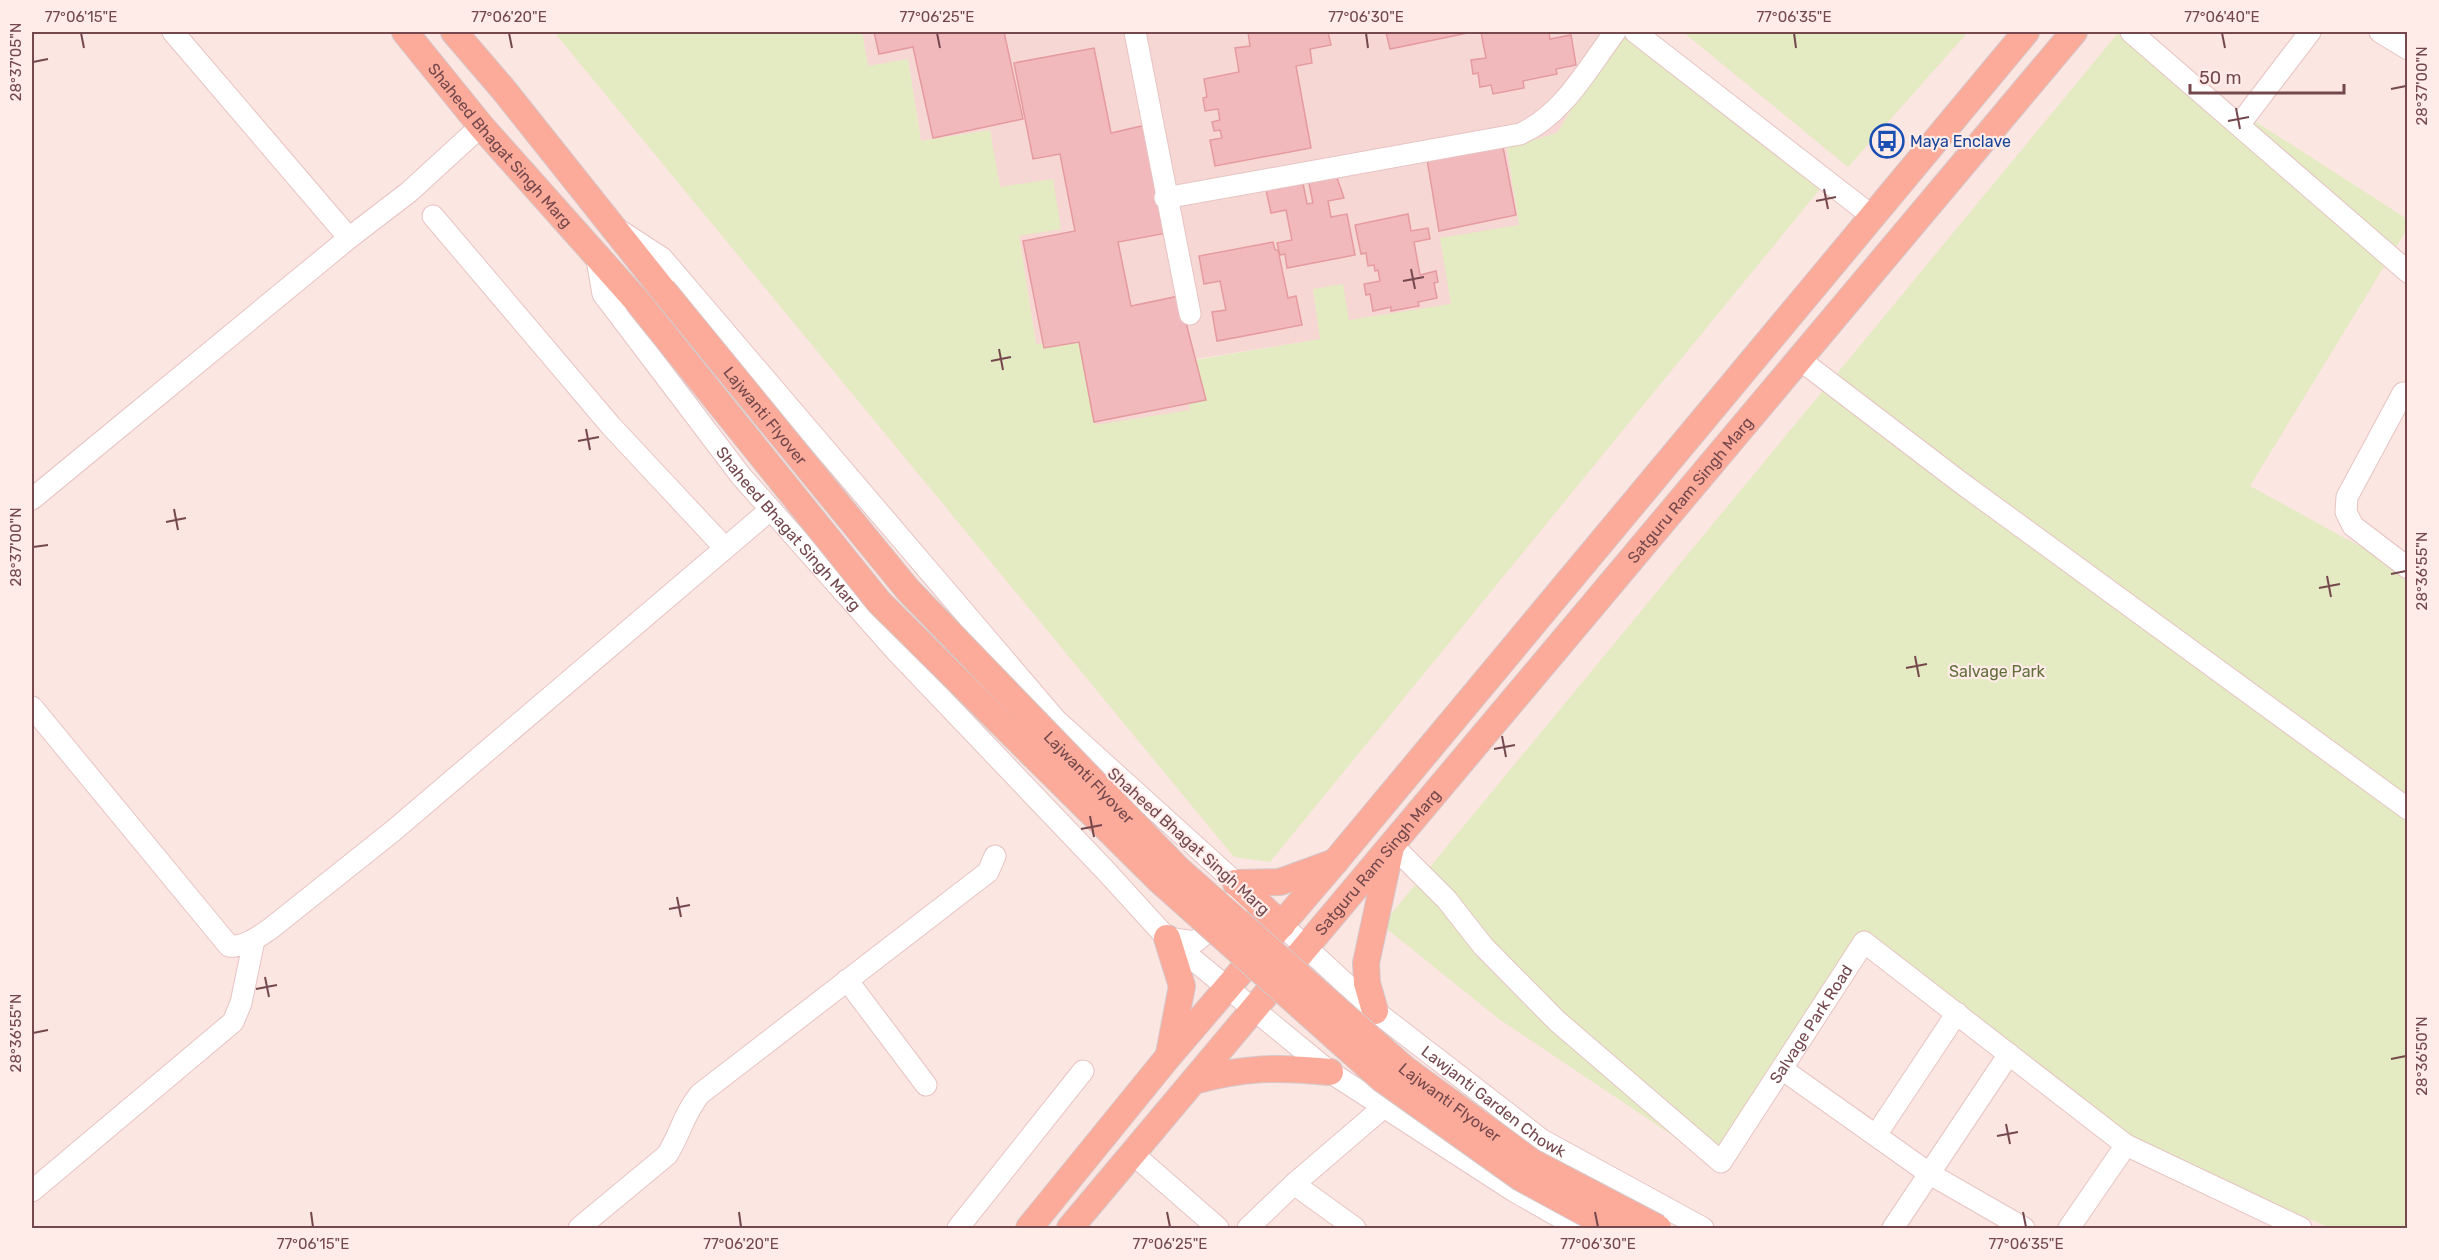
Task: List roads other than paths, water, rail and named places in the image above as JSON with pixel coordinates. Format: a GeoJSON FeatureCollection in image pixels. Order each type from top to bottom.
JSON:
{"type":"FeatureCollection","features":[{"type":"Feature","properties":{"kind":"main road","name":"Shaheed Bhagat Singh Marg"},"geometry":{"type":"LineString","coordinates":[[405,32],[481,126],[596,254]]}},
{"type":"Feature","properties":{"kind":"main road","name":"Shaheed Bhagat Singh Marg"},"geometry":{"type":"LineString","coordinates":[[454,32],[612,225]]}},
{"type":"Feature","properties":{"kind":"main road","name":"Satguru Ram Singh Marg"},"geometry":{"type":"LineString","coordinates":[[1282,925],[2026,32]]}},
{"type":"Feature","properties":{"kind":"main road","name":"Satguru Ram Singh Marg"},"geometry":{"type":"LineString","coordinates":[[1305,947],[2074,32]]}},
{"type":"Feature","properties":{"kind":"main road","name":"Lajwanti Flyover"},"geometry":{"type":"LineString","coordinates":[[612,225],[908,590],[1178,869],[1405,1069],[1532,1162],[1658,1228]]}},
{"type":"Feature","properties":{"kind":"main road","name":"Lajwanti Flyover"},"geometry":{"type":"LineString","coordinates":[[596,254],[637,301],[879,602],[1159,880],[1382,1079],[1521,1178],[1613,1228]]}},
{"type":"Feature","properties":{"kind":"main road"},"geometry":{"type":"LineString","coordinates":[[1375,1011],[1367,983],[1366,963],[1391,844]]}},
{"type":"Feature","properties":{"kind":"main road"},"geometry":{"type":"LineString","coordinates":[[1236,884],[1280,882],[1335,862]]}},
{"type":"Feature","properties":{"kind":"main road","name":"Shaheed Bhagat Singh Marg"},"geometry":{"type":"LineString","coordinates":[[1236,884],[1282,925]]}},
{"type":"Feature","properties":{"kind":"main road"},"geometry":{"type":"LineString","coordinates":[[1029,1228],[1168,1057],[1282,925]]}},
{"type":"Feature","properties":{"kind":"main road"},"geometry":{"type":"LineString","coordinates":[[1167,938],[1182,986],[1168,1057]]}},
{"type":"Feature","properties":{"kind":"main road"},"geometry":{"type":"LineString","coordinates":[[1071,1228],[1305,947]]}},
{"type":"Feature","properties":{"kind":"main road"},"geometry":{"type":"LineString","coordinates":[[1194,1081],[1232,1071],[1272,1067],[1330,1072]]}},
{"type":"Feature","properties":{"kind":"street"},"geometry":{"type":"LineString","coordinates":[[173,32],[349,238]]}},
{"type":"Feature","properties":{"kind":"street"},"geometry":{"type":"LineString","coordinates":[[1135,32],[1190,314]]}},
{"type":"Feature","properties":{"kind":"street"},"geometry":{"type":"LineString","coordinates":[[1166,198],[1520,134],[1537,127],[1561,104],[1615,32]]}},
{"type":"Feature","properties":{"kind":"street"},"geometry":{"type":"LineString","coordinates":[[1635,32],[1872,216]]}},
{"type":"Feature","properties":{"kind":"street"},"geometry":{"type":"LineString","coordinates":[[2131,32],[2408,272]]}},
{"type":"Feature","properties":{"kind":"street"},"geometry":{"type":"LineString","coordinates":[[2239,125],[2310,32]]}},
{"type":"Feature","properties":{"kind":"street"},"geometry":{"type":"LineString","coordinates":[[2380,32],[2408,49]]}},
{"type":"Feature","properties":{"kind":"street"},"geometry":{"type":"LineString","coordinates":[[32,499],[349,238],[409,192],[481,126]]}},
{"type":"Feature","properties":{"kind":"street"},"geometry":{"type":"LineString","coordinates":[[433,216],[611,426],[725,548]]}},
{"type":"Feature","properties":{"kind":"street","name":"Shaheed Bhagat Singh Marg"},"geometry":{"type":"LineString","coordinates":[[612,225],[662,258],[1056,720],[1236,884]]}},
{"type":"Feature","properties":{"kind":"street","name":"Shaheed Bhagat Singh Marg"},"geometry":{"type":"LineString","coordinates":[[596,254],[603,294],[741,477],[897,652],[1167,938],[1226,990]]}},
{"type":"Feature","properties":{"kind":"street"},"geometry":{"type":"LineString","coordinates":[[1799,359],[1960,482],[2408,809]]}},
{"type":"Feature","properties":{"kind":"street"},"geometry":{"type":"LineString","coordinates":[[2406,390],[2347,498],[2346,512],[2353,526],[2408,568]]}},
{"type":"Feature","properties":{"kind":"street"},"geometry":{"type":"LineString","coordinates":[[32,708],[229,946],[235,947],[254,940],[393,831],[770,510]]}},
{"type":"Feature","properties":{"kind":"street","name":"Salvage Park Road"},"geometry":{"type":"LineString","coordinates":[[1391,844],[1447,900],[1483,946],[1557,1021],[1721,1162],[1864,942],[2126,1145],[2301,1228]]}},
{"type":"Feature","properties":{"kind":"street"},"geometry":{"type":"LineString","coordinates":[[579,1228],[667,1155],[676,1141],[688,1108],[700,1094],[988,872],[995,856]]}},
{"type":"Feature","properties":{"kind":"street"},"geometry":{"type":"LineString","coordinates":[[1167,938],[1195,942],[1239,905],[1236,884]]}},
{"type":"Feature","properties":{"kind":"street","name":"Lawjanti Garden Chowk"},"geometry":{"type":"LineString","coordinates":[[1282,925],[1375,1011],[1542,1140],[1703,1228]]}},
{"type":"Feature","properties":{"kind":"street"},"geometry":{"type":"LineString","coordinates":[[32,1191],[233,1022],[241,1003],[254,940]]}},
{"type":"Feature","properties":{"kind":"street"},"geometry":{"type":"LineString","coordinates":[[847,980],[926,1084]]}},
{"type":"Feature","properties":{"kind":"street"},"geometry":{"type":"LineString","coordinates":[[1226,990],[1330,1072],[1514,1191],[1579,1228]]}},
{"type":"Feature","properties":{"kind":"street"},"geometry":{"type":"LineString","coordinates":[[1876,1135],[1957,1013]]}},
{"type":"Feature","properties":{"kind":"street"},"geometry":{"type":"LineString","coordinates":[[1893,1228],[2009,1054]]}},
{"type":"Feature","properties":{"kind":"street"},"geometry":{"type":"LineString","coordinates":[[1782,1069],[1930,1174],[2024,1228]]}},
{"type":"Feature","properties":{"kind":"street"},"geometry":{"type":"LineString","coordinates":[[958,1228],[1083,1071]]}},
{"type":"Feature","properties":{"kind":"street"},"geometry":{"type":"LineString","coordinates":[[1248,1228],[1294,1184],[1385,1106]]}},
{"type":"Feature","properties":{"kind":"street"},"geometry":{"type":"LineString","coordinates":[[1514,1191],[1504,1171],[1521,1145],[1542,1140]]}},
{"type":"Feature","properties":{"kind":"street"},"geometry":{"type":"LineString","coordinates":[[2069,1228],[2126,1145]]}},
{"type":"Feature","properties":{"kind":"street"},"geometry":{"type":"LineString","coordinates":[[1133,1154],[1218,1228]]}},
{"type":"Feature","properties":{"kind":"street"},"geometry":{"type":"LineString","coordinates":[[1294,1184],[1355,1228]]}},
{"type":"Feature","properties":{"kind":"place","name":"Maya Enclave"},"geometry":{"type":"Point","coordinates":[1887,141]}},
{"type":"Feature","properties":{"kind":"park label","name":"Salvage Park"},"geometry":{"type":"Point","coordinates":[1997,671]}}]}
